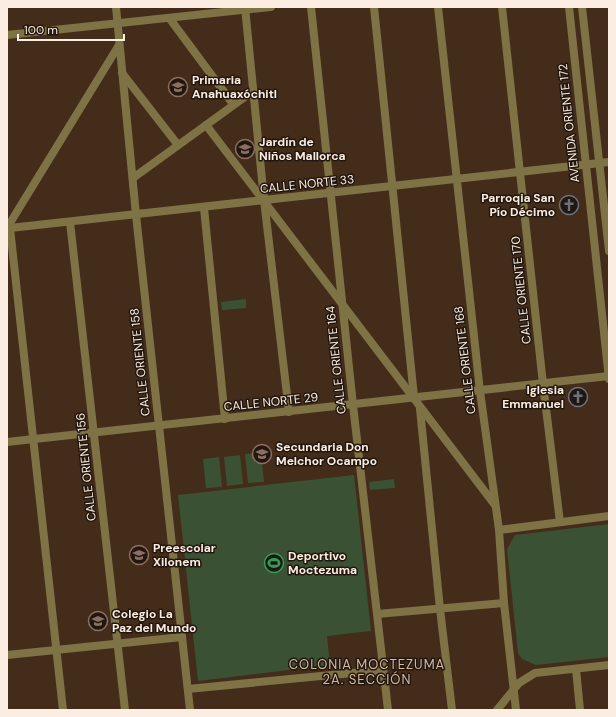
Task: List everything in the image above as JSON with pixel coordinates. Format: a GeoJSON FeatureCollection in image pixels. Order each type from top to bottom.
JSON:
{"type":"FeatureCollection","features":[{"type":"Feature","properties":{"kind":"street"},"geometry":{"type":"LineString","coordinates":[[8,36],[271,7]]}},
{"type":"Feature","properties":{"kind":"street","name":"CALLE ORIENTE 164"},"geometry":{"type":"LineString","coordinates":[[311,7],[353,405],[388,710]]}},
{"type":"Feature","properties":{"kind":"street"},"geometry":{"type":"LineString","coordinates":[[374,7],[414,398]]}},
{"type":"Feature","properties":{"kind":"street","name":"CALLE ORIENTE 168"},"geometry":{"type":"LineString","coordinates":[[438,7],[480,391],[499,530],[504,603],[516,710]]}},
{"type":"Feature","properties":{"kind":"street","name":"CALLE ORIENTE 170"},"geometry":{"type":"LineString","coordinates":[[502,7],[543,384],[560,522]]}},
{"type":"Feature","properties":{"kind":"street","name":"AVENIDA ORIENTE 172"},"geometry":{"type":"LineString","coordinates":[[569,7],[609,377]]}},
{"type":"Feature","properties":{"kind":"street"},"geometry":{"type":"LineString","coordinates":[[582,7],[609,251]]}},
{"type":"Feature","properties":{"kind":"street","name":"CALLE ORIENTE 158"},"geometry":{"type":"LineString","coordinates":[[115,8],[190,710]]}},
{"type":"Feature","properties":{"kind":"street"},"geometry":{"type":"LineString","coordinates":[[245,9],[264,200],[289,412]]}},
{"type":"Feature","properties":{"kind":"street"},"geometry":{"type":"LineString","coordinates":[[170,19],[233,104]]}},
{"type":"Feature","properties":{"kind":"street"},"geometry":{"type":"LineString","coordinates":[[62,710],[34,440],[8,227],[119,45]]}},
{"type":"Feature","properties":{"kind":"street"},"geometry":{"type":"LineString","coordinates":[[121,73],[178,145]]}},
{"type":"Feature","properties":{"kind":"street"},"geometry":{"type":"LineString","coordinates":[[133,178],[233,104],[253,91]]}},
{"type":"Feature","properties":{"kind":"street"},"geometry":{"type":"LineString","coordinates":[[206,125],[496,507]]}},
{"type":"Feature","properties":{"kind":"street","name":"CALLE NORTE 33"},"geometry":{"type":"LineString","coordinates":[[8,227],[204,208],[609,162]]}},
{"type":"Feature","properties":{"kind":"street"},"geometry":{"type":"LineString","coordinates":[[204,208],[225,419]]}},
{"type":"Feature","properties":{"kind":"street","name":"CALLE ORIENTE 156"},"geometry":{"type":"LineString","coordinates":[[70,222],[125,710]]}},
{"type":"Feature","properties":{"kind":"street","name":"CALLE NORTE 29"},"geometry":{"type":"LineString","coordinates":[[7,442],[609,377]]}},
{"type":"Feature","properties":{"kind":"street"},"geometry":{"type":"LineString","coordinates":[[420,407],[440,609],[452,710]]}},
{"type":"Feature","properties":{"kind":"street"},"geometry":{"type":"LineString","coordinates":[[499,530],[609,516]]}},
{"type":"Feature","properties":{"kind":"street"},"geometry":{"type":"LineString","coordinates":[[377,614],[504,603]]}},
{"type":"Feature","properties":{"kind":"street"},"geometry":{"type":"LineString","coordinates":[[7,655],[182,637]]}},
{"type":"Feature","properties":{"kind":"street"},"geometry":{"type":"LineString","coordinates":[[496,710],[525,678],[535,673],[609,665]]}},
{"type":"Feature","properties":{"kind":"street"},"geometry":{"type":"LineString","coordinates":[[576,669],[580,710]]}},
{"type":"Feature","properties":{"kind":"street"},"geometry":{"type":"LineString","coordinates":[[188,689],[383,670]]}},
{"type":"Feature","properties":{"kind":"green space"},"geometry":{"type":"Polygon","coordinates":[[[246,299],[246,308],[222,310],[221,302],[246,299]]]}},
{"type":"Feature","properties":{"kind":"green space"},"geometry":{"type":"Polygon","coordinates":[[[261,452],[264,482],[248,483],[245,454],[261,452]]]}},
{"type":"Feature","properties":{"kind":"green space"},"geometry":{"type":"Polygon","coordinates":[[[240,455],[243,484],[227,486],[224,457],[240,455]]]}},
{"type":"Feature","properties":{"kind":"green space"},"geometry":{"type":"Polygon","coordinates":[[[219,457],[222,487],[206,488],[203,459],[219,457]]]}},
{"type":"Feature","properties":{"kind":"green space","name":"Deportivo Moctezuma"},"geometry":{"type":"Polygon","coordinates":[[[354,475],[371,631],[327,636],[330,665],[198,681],[178,495],[354,475]]]}},
{"type":"Feature","properties":{"kind":"green space"},"geometry":{"type":"Polygon","coordinates":[[[394,479],[395,488],[370,490],[369,482],[394,479]]]}},
{"type":"Feature","properties":{"kind":"green space"},"geometry":{"type":"Polygon","coordinates":[[[609,524],[609,657],[536,665],[522,659],[518,653],[507,549],[515,535],[609,524]]]}},
{"type":"Feature","properties":{"kind":"place","name":"Primaria Anahuaxóchitl"},"geometry":{"type":"Point","coordinates":[178,87]}},
{"type":"Feature","properties":{"kind":"place","name":"Jardín de Niños Mallorca"},"geometry":{"type":"Point","coordinates":[245,149]}},
{"type":"Feature","properties":{"kind":"place","name":"Parroqia San Pío Décimo"},"geometry":{"type":"Point","coordinates":[569,205]}},
{"type":"Feature","properties":{"kind":"place","name":"Iglesia Emmanuel"},"geometry":{"type":"Point","coordinates":[578,397]}},
{"type":"Feature","properties":{"kind":"place","name":"Secundaria Don Melchor Ocampo"},"geometry":{"type":"Point","coordinates":[262,454]}},
{"type":"Feature","properties":{"kind":"place","name":"Preescolar Xilonem"},"geometry":{"type":"Point","coordinates":[139,555]}},
{"type":"Feature","properties":{"kind":"place","name":"Deportivo Moctezuma"},"geometry":{"type":"Point","coordinates":[274,563]}},
{"type":"Feature","properties":{"kind":"place","name":"Colegio La Paz del Mundo"},"geometry":{"type":"Point","coordinates":[98,621]}},
{"type":"Feature","properties":{"kind":"district","name":"COLONIA MOCTEZUMA 2A. SECCIÓN"},"geometry":{"type":"Point","coordinates":[367,672]}}]}
